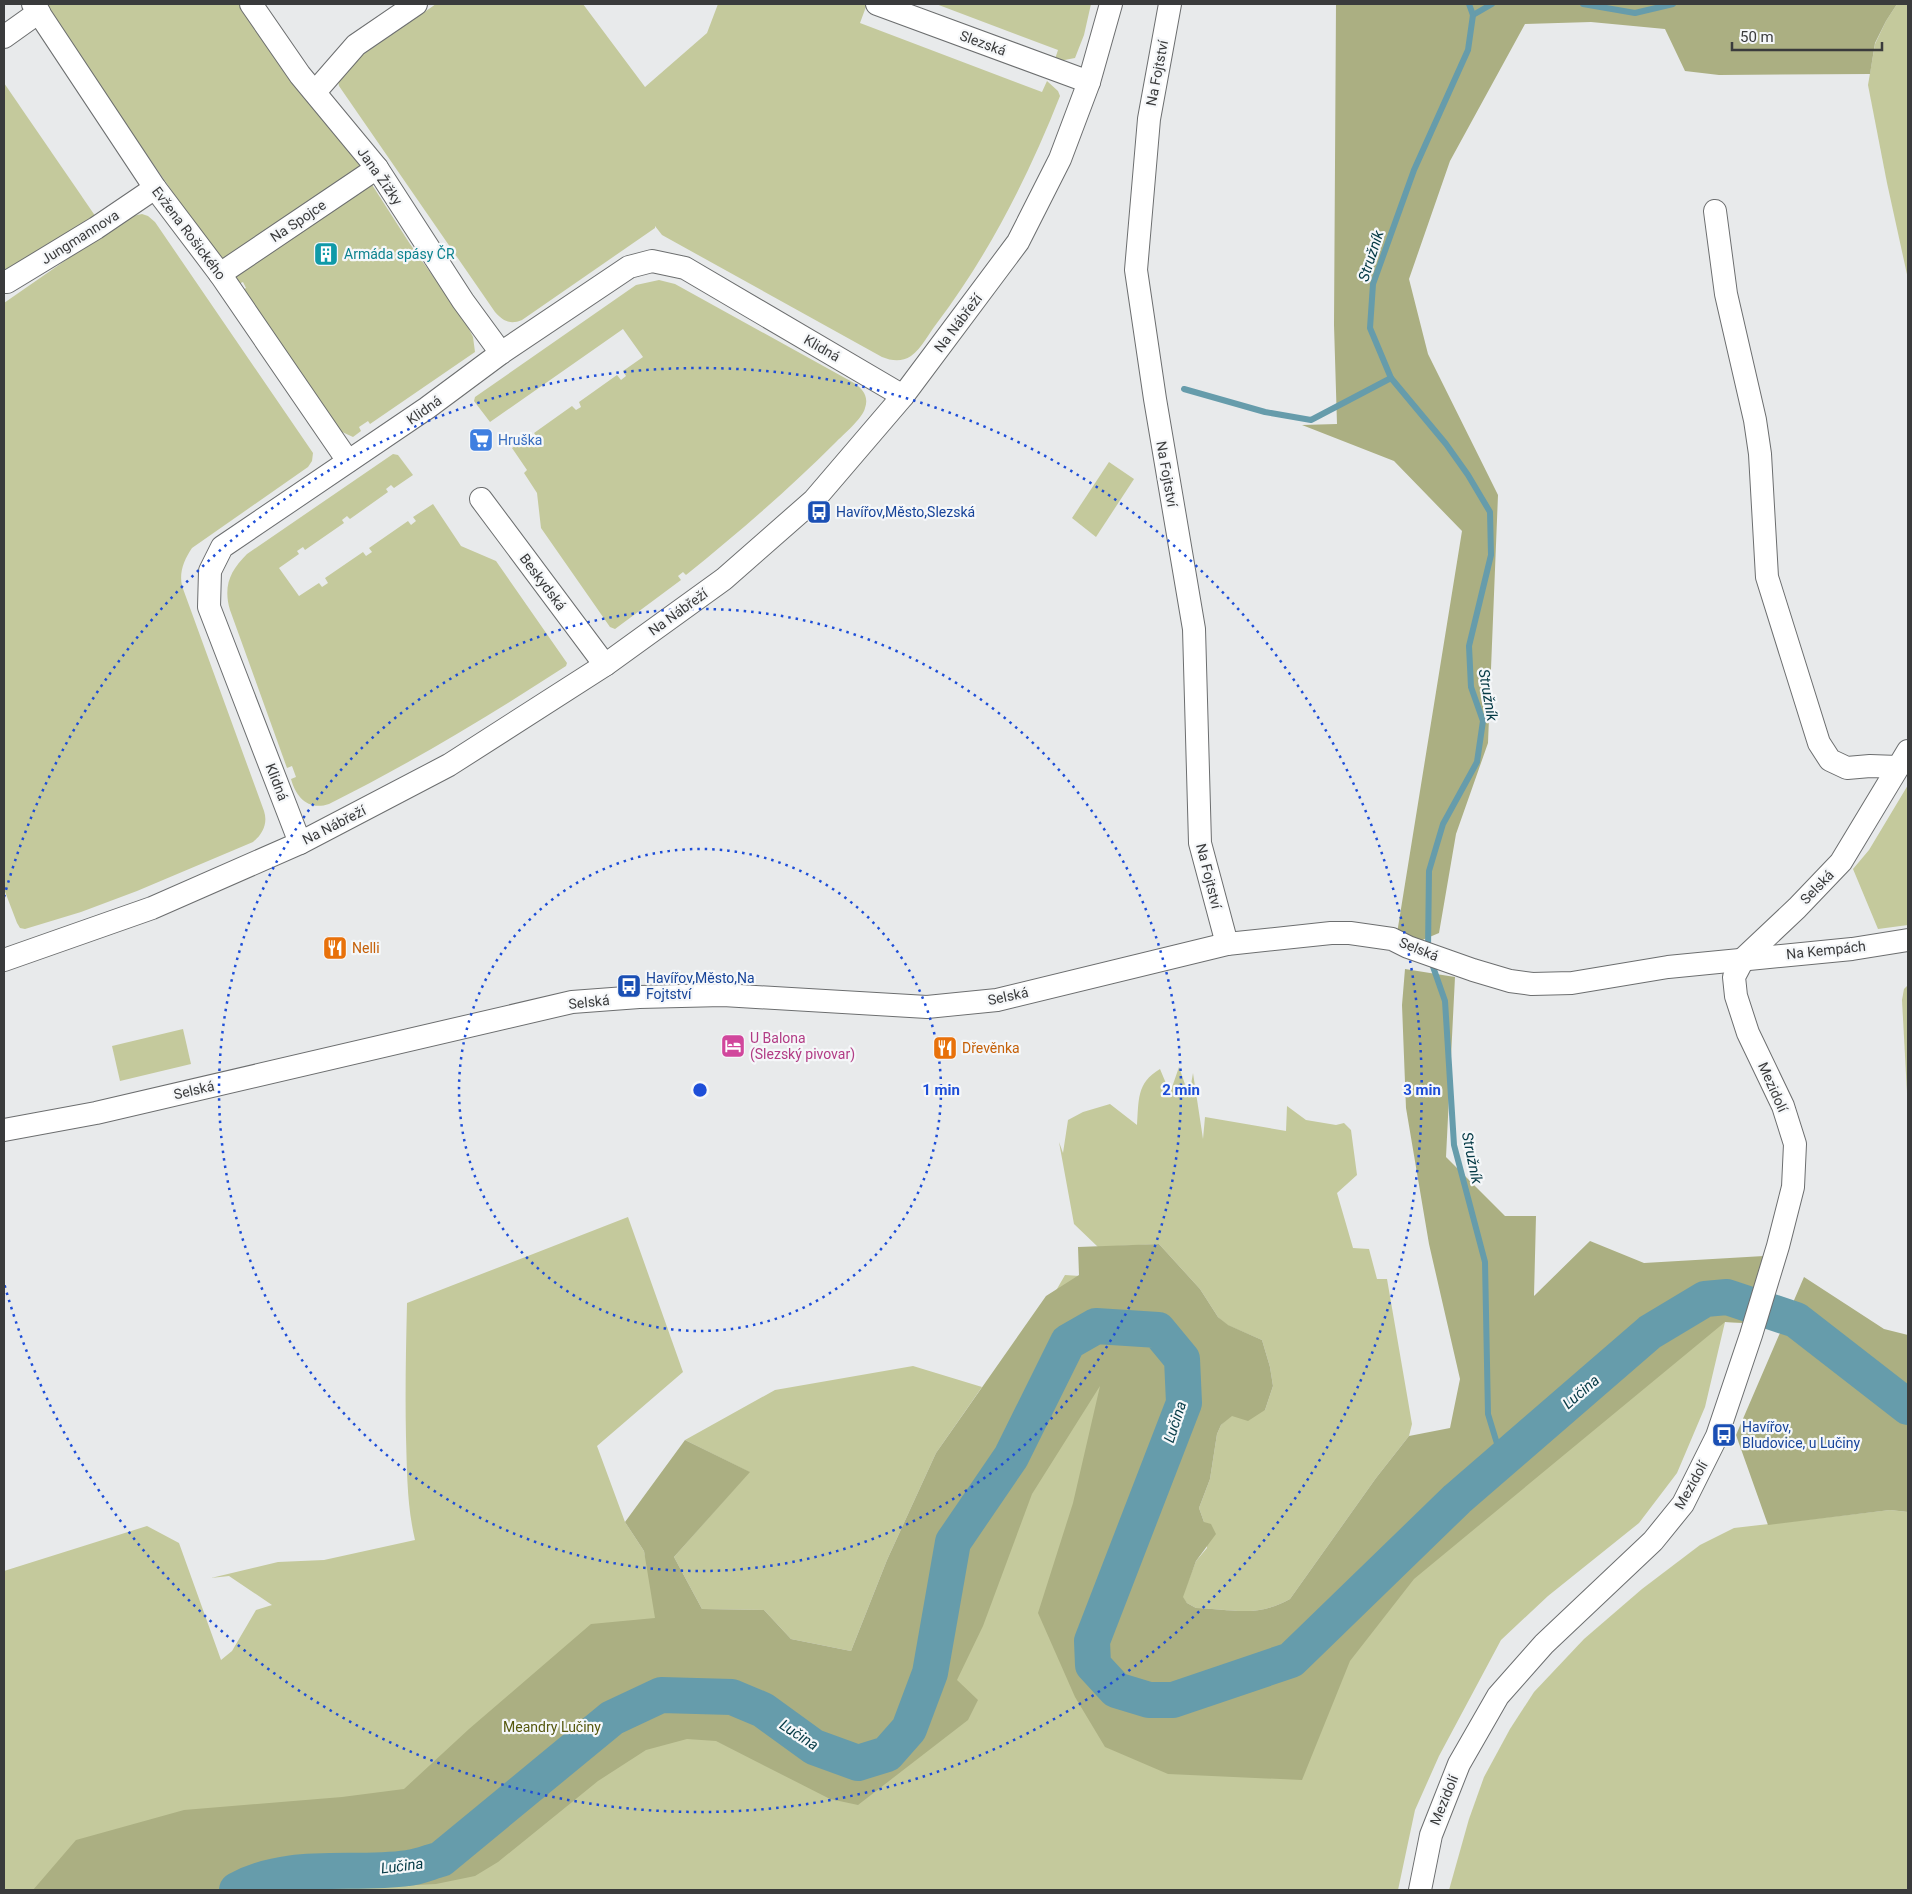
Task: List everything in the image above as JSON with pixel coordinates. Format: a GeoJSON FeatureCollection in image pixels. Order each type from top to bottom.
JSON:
{"type":"FeatureCollection","features":[{"type":"Feature","properties":{"kind":"street","name":"Jana Žižky"},"geometry":{"type":"LineString","coordinates":[[251,4],[300,75],[377,168],[463,301],[501,353]]}},
{"type":"Feature","properties":{"kind":"street"},"geometry":{"type":"LineString","coordinates":[[314,92],[356,45],[416,4]]}},
{"type":"Feature","properties":{"kind":"street","name":"Slezská"},"geometry":{"type":"LineString","coordinates":[[877,4],[1089,82]]}},
{"type":"Feature","properties":{"kind":"street","name":"Na Nábřeží"},"geometry":{"type":"LineString","coordinates":[[4,960],[152,908],[300,843],[449,765],[605,665],[724,579],[814,500],[903,396],[1018,242],[1060,159],[1089,82],[1111,4]]}},
{"type":"Feature","properties":{"kind":"street","name":"Na Fojtství"},"geometry":{"type":"LineString","coordinates":[[1170,4],[1148,119],[1136,270],[1155,399],[1194,629],[1200,843],[1227,944]]}},
{"type":"Feature","properties":{"kind":"street"},"geometry":{"type":"LineString","coordinates":[[4,37],[36,8]]}},
{"type":"Feature","properties":{"kind":"street","name":"Evžena Rošického"},"geometry":{"type":"LineString","coordinates":[[36,8],[155,188],[220,274],[348,461]]}},
{"type":"Feature","properties":{"kind":"street","name":"Na Spojce"},"geometry":{"type":"LineString","coordinates":[[220,274],[377,168]]}},
{"type":"Feature","properties":{"kind":"street","name":"Jungmannova"},"geometry":{"type":"LineString","coordinates":[[4,281],[7,282],[92,230],[155,188]]}},
{"type":"Feature","properties":{"kind":"street"},"geometry":{"type":"LineString","coordinates":[[1715,211],[1726,294],[1760,454],[1767,577],[1820,743],[1830,760],[1847,768],[1870,766],[1903,759]]}},
{"type":"Feature","properties":{"kind":"street","name":"Klidná"},"geometry":{"type":"LineString","coordinates":[[300,843],[209,607],[210,571],[222,547],[427,408],[501,353],[629,267],[652,261],[685,268],[903,396]]}},
{"type":"Feature","properties":{"kind":"street","name":"Beskydská"},"geometry":{"type":"LineString","coordinates":[[481,499],[605,665]]}},
{"type":"Feature","properties":{"kind":"street","name":"Selská"},"geometry":{"type":"LineString","coordinates":[[4,1130],[96,1113],[572,1002],[639,997],[723,995],[927,1007],[998,1000],[1227,944],[1350,933],[1392,939],[1408,947],[1510,981],[1532,984],[1554,984],[1744,958],[1798,908],[1841,862],[1903,759]]}},
{"type":"Feature","properties":{"kind":"street","name":"Na Kempách"},"geometry":{"type":"LineString","coordinates":[[1744,958],[1852,949],[1908,940]]}},
{"type":"Feature","properties":{"kind":"street","name":"Mezidolí"},"geometry":{"type":"LineString","coordinates":[[1420,1890],[1430,1835],[1458,1764],[1498,1696],[1544,1644],[1653,1541],[1683,1504],[1717,1436],[1751,1335],[1778,1246],[1793,1187],[1795,1144],[1783,1106],[1748,1032],[1736,996],[1734,977],[1744,958]]}},
{"type":"Feature","properties":{"kind":"green space"},"geometry":{"type":"Polygon","coordinates":[[[43,4],[246,4],[353,155],[410,244],[465,321],[473,337],[475,352],[370,424],[368,421],[359,427],[361,431],[353,437],[340,431],[241,291],[246,288],[243,282],[238,284],[216,255],[43,4]]]}},
{"type":"Feature","properties":{"kind":"green space"},"geometry":{"type":"Polygon","coordinates":[[[436,4],[583,4],[645,87],[707,33],[718,4],[867,4],[860,23],[1042,92],[1047,81],[1058,91],[1060,96],[1021,185],[974,270],[919,349],[908,358],[897,360],[882,357],[662,235],[655,226],[655,228],[522,320],[510,322],[501,318],[495,312],[339,86],[338,81],[345,67],[436,4]]]}},
{"type":"Feature","properties":{"kind":"green space"},"geometry":{"type":"Polygon","coordinates":[[[936,4],[1091,4],[1084,35],[1075,58],[1054,62],[1058,50],[936,4]]]}},
{"type":"Feature","properties":{"kind":"green space"},"geometry":{"type":"Polygon","coordinates":[[[1336,4],[1897,4],[1875,43],[1870,74],[1719,75],[1685,71],[1665,29],[1591,22],[1525,24],[1450,161],[1409,279],[1428,354],[1498,495],[1488,743],[1456,834],[1439,933],[1394,952],[1462,531],[1394,461],[1302,425],[1337,424],[1334,325],[1336,4]]]}},
{"type":"Feature","properties":{"kind":"green space"},"geometry":{"type":"Polygon","coordinates":[[[1897,4],[1908,4],[1908,279],[1868,85],[1875,44],[1897,4]]]}},
{"type":"Feature","properties":{"kind":"green space"},"geometry":{"type":"Polygon","coordinates":[[[4,83],[98,220],[4,272],[4,83]]]}},
{"type":"Feature","properties":{"kind":"green space"},"geometry":{"type":"Polygon","coordinates":[[[142,214],[155,222],[313,453],[312,461],[308,467],[192,548],[182,571],[182,586],[264,811],[265,824],[260,835],[253,842],[137,891],[81,912],[25,929],[20,928],[17,923],[4,889],[4,303],[128,217],[142,214]]]}},
{"type":"Feature","properties":{"kind":"green space"},"geometry":{"type":"Polygon","coordinates":[[[659,280],[675,284],[854,383],[864,394],[866,404],[861,417],[781,494],[686,575],[683,572],[678,576],[681,580],[615,629],[610,627],[541,528],[537,493],[524,473],[527,470],[512,448],[528,437],[532,441],[537,437],[534,433],[572,406],[576,410],[581,407],[579,402],[617,375],[621,380],[626,376],[623,371],[643,357],[623,329],[490,422],[474,401],[475,397],[636,285],[659,280]]]}},
{"type":"Feature","properties":{"kind":"green space"},"geometry":{"type":"Polygon","coordinates":[[[393,454],[398,455],[413,475],[394,488],[391,485],[386,489],[388,492],[350,519],[347,516],[342,520],[344,523],[305,550],[303,547],[297,551],[299,554],[279,568],[299,596],[319,583],[322,587],[328,583],[325,578],[363,552],[366,556],[372,552],[369,548],[408,521],[411,525],[416,521],[413,517],[433,504],[461,546],[496,561],[567,663],[566,666],[508,703],[420,756],[329,804],[315,806],[304,801],[293,786],[291,779],[296,777],[292,766],[287,768],[230,610],[227,594],[228,586],[232,573],[247,554],[393,454]]]}},
{"type":"Feature","properties":{"kind":"green space"},"geometry":{"type":"Polygon","coordinates":[[[1109,462],[1134,479],[1096,537],[1072,518],[1109,462]]]}},
{"type":"Feature","properties":{"kind":"green space"},"geometry":{"type":"Polygon","coordinates":[[[1908,785],[1908,925],[1878,929],[1853,869],[1869,850],[1908,785]]]}},
{"type":"Feature","properties":{"kind":"green space"},"geometry":{"type":"Polygon","coordinates":[[[1405,969],[1455,977],[1446,1157],[1505,1216],[1536,1216],[1534,1296],[1590,1241],[1644,1263],[1764,1256],[1746,1323],[1725,1322],[1414,1579],[1350,1661],[1302,1780],[1168,1774],[1105,1747],[1075,1697],[1038,1613],[1073,1503],[1100,1386],[1032,1494],[983,1626],[957,1680],[978,1700],[968,1720],[858,1805],[830,1799],[716,1741],[687,1739],[646,1750],[598,1781],[498,1862],[475,1876],[436,1884],[374,1887],[284,1884],[267,1890],[33,1890],[76,1840],[184,1810],[342,1797],[404,1789],[469,1729],[591,1624],[655,1618],[644,1551],[625,1522],[685,1440],[750,1472],[674,1557],[702,1609],[764,1610],[791,1639],[851,1651],[887,1560],[936,1453],[1046,1296],[1079,1275],[1078,1247],[1159,1244],[1200,1289],[1218,1317],[1228,1325],[1262,1340],[1270,1367],[1273,1386],[1265,1410],[1248,1421],[1232,1416],[1221,1425],[1217,1434],[1210,1479],[1199,1508],[1204,1522],[1211,1524],[1216,1534],[1196,1561],[1183,1597],[1187,1603],[1196,1608],[1244,1611],[1266,1609],[1290,1599],[1376,1478],[1409,1436],[1450,1428],[1460,1379],[1429,1244],[1406,1108],[1402,1005],[1405,969]]]}},
{"type":"Feature","properties":{"kind":"green space"},"geometry":{"type":"Polygon","coordinates":[[[1908,985],[1908,1111],[1902,1000],[1904,989],[1908,985]]]}},
{"type":"Feature","properties":{"kind":"green space"},"geometry":{"type":"Polygon","coordinates":[[[183,1029],[191,1064],[120,1081],[112,1046],[183,1029]]]}},
{"type":"Feature","properties":{"kind":"green space"},"geometry":{"type":"Polygon","coordinates":[[[1179,1067],[1189,1096],[1193,1073],[1203,1139],[1205,1117],[1286,1131],[1287,1106],[1306,1120],[1336,1125],[1344,1123],[1351,1130],[1357,1175],[1337,1193],[1353,1248],[1369,1249],[1377,1279],[1387,1279],[1412,1424],[1409,1436],[1376,1478],[1290,1599],[1266,1609],[1233,1611],[1196,1608],[1187,1603],[1182,1597],[1196,1561],[1207,1548],[1204,1522],[1199,1508],[1210,1479],[1217,1434],[1221,1425],[1232,1415],[1265,1410],[1273,1386],[1270,1367],[1262,1340],[1227,1325],[1218,1317],[1200,1289],[1159,1244],[1098,1247],[1074,1224],[1059,1142],[1063,1153],[1068,1120],[1083,1112],[1110,1104],[1137,1125],[1140,1093],[1147,1080],[1160,1069],[1170,1093],[1179,1067]]]}},
{"type":"Feature","properties":{"kind":"green space","name":"Meandry Lučiny"},"geometry":{"type":"Polygon","coordinates":[[[628,1217],[683,1372],[597,1446],[625,1522],[644,1551],[645,1556],[690,1636],[862,1706],[993,1400],[1065,1275],[1183,1283],[1161,1642],[1243,1653],[1648,1281],[1746,1323],[1725,1322],[1705,1407],[1677,1473],[1639,1523],[1548,1596],[1501,1640],[1439,1756],[1415,1810],[1398,1890],[4,1890],[4,1571],[147,1526],[179,1543],[221,1660],[232,1651],[256,1610],[272,1605],[229,1576],[211,1578],[278,1562],[324,1560],[415,1540],[409,1502],[407,1463],[407,1303],[628,1217]]]}},
{"type":"Feature","properties":{"kind":"green space"},"geometry":{"type":"Polygon","coordinates":[[[1804,1277],[1884,1329],[1908,1335],[1908,1512],[1890,1510],[1768,1525],[1736,1435],[1804,1277]]]}},
{"type":"Feature","properties":{"kind":"green space"},"geometry":{"type":"Polygon","coordinates":[[[913,1366],[982,1387],[936,1453],[887,1560],[851,1651],[791,1639],[764,1610],[702,1609],[674,1557],[749,1472],[685,1440],[775,1390],[913,1366]]]}},
{"type":"Feature","properties":{"kind":"green space"},"geometry":{"type":"Polygon","coordinates":[[[1890,1510],[1908,1512],[1908,1890],[1449,1890],[1469,1819],[1484,1777],[1510,1729],[1534,1692],[1584,1639],[1642,1589],[1700,1545],[1734,1528],[1890,1510]]]}},
{"type":"Feature","properties":{"kind":"waterway","name":"Stružník"},"geometry":{"type":"LineString","coordinates":[[1428,949],[1429,871],[1443,824],[1477,762],[1483,721],[1471,687],[1469,646],[1491,555],[1490,512],[1468,475],[1446,444],[1391,378],[1370,328],[1373,284],[1414,170],[1468,50],[1473,15],[1469,4]]}},
{"type":"Feature","properties":{"kind":"waterway"},"geometry":{"type":"LineString","coordinates":[[1473,15],[1492,4]]}},
{"type":"Feature","properties":{"kind":"waterway"},"geometry":{"type":"LineString","coordinates":[[1583,4],[1635,13],[1673,4]]}},
{"type":"Feature","properties":{"kind":"waterway"},"geometry":{"type":"LineString","coordinates":[[1184,389],[1265,412],[1311,420],[1391,378]]}},
{"type":"Feature","properties":{"kind":"waterway","name":"Stružník"},"geometry":{"type":"LineString","coordinates":[[1431,961],[1445,1001],[1454,1145],[1485,1262],[1488,1414],[1502,1460]]}},
{"type":"Feature","properties":{"kind":"waterway","name":"Lučina"},"geometry":{"type":"LineString","coordinates":[[237,1890],[257,1881],[278,1875],[299,1872],[408,1868],[441,1859],[612,1718],[661,1695],[732,1697],[763,1710],[814,1747],[858,1763],[887,1754],[909,1729],[930,1673],[953,1542],[1011,1457],[1068,1342],[1096,1326],[1158,1330],[1182,1359],[1184,1403],[1092,1641],[1093,1665],[1116,1690],[1149,1700],[1173,1700],[1291,1660],[1457,1499],[1650,1332],[1705,1299],[1727,1297],[1796,1320],[1908,1407]]}},
{"type":"Feature","properties":{"kind":"place","name":"Armáda spásy ČR"},"geometry":{"type":"Point","coordinates":[326,254]}},
{"type":"Feature","properties":{"kind":"place","name":"Hruška"},"geometry":{"type":"Point","coordinates":[481,440]}},
{"type":"Feature","properties":{"kind":"place","name":"Havířov,Město,Slezská"},"geometry":{"type":"Point","coordinates":[819,512]}},
{"type":"Feature","properties":{"kind":"place","name":"Nelli"},"geometry":{"type":"Point","coordinates":[335,948]}},
{"type":"Feature","properties":{"kind":"place","name":"Havířov,Město,Na Fojtství"},"geometry":{"type":"Point","coordinates":[629,986]}},
{"type":"Feature","properties":{"kind":"place","name":"U Balona (Slezský pivovar)"},"geometry":{"type":"Point","coordinates":[733,1046]}},
{"type":"Feature","properties":{"kind":"place","name":"Dřevěnka"},"geometry":{"type":"Point","coordinates":[945,1048]}},
{"type":"Feature","properties":{"kind":"place","name":"Havířov, Bludovice, u Lučiny"},"geometry":{"type":"Point","coordinates":[1724,1435]}}]}
